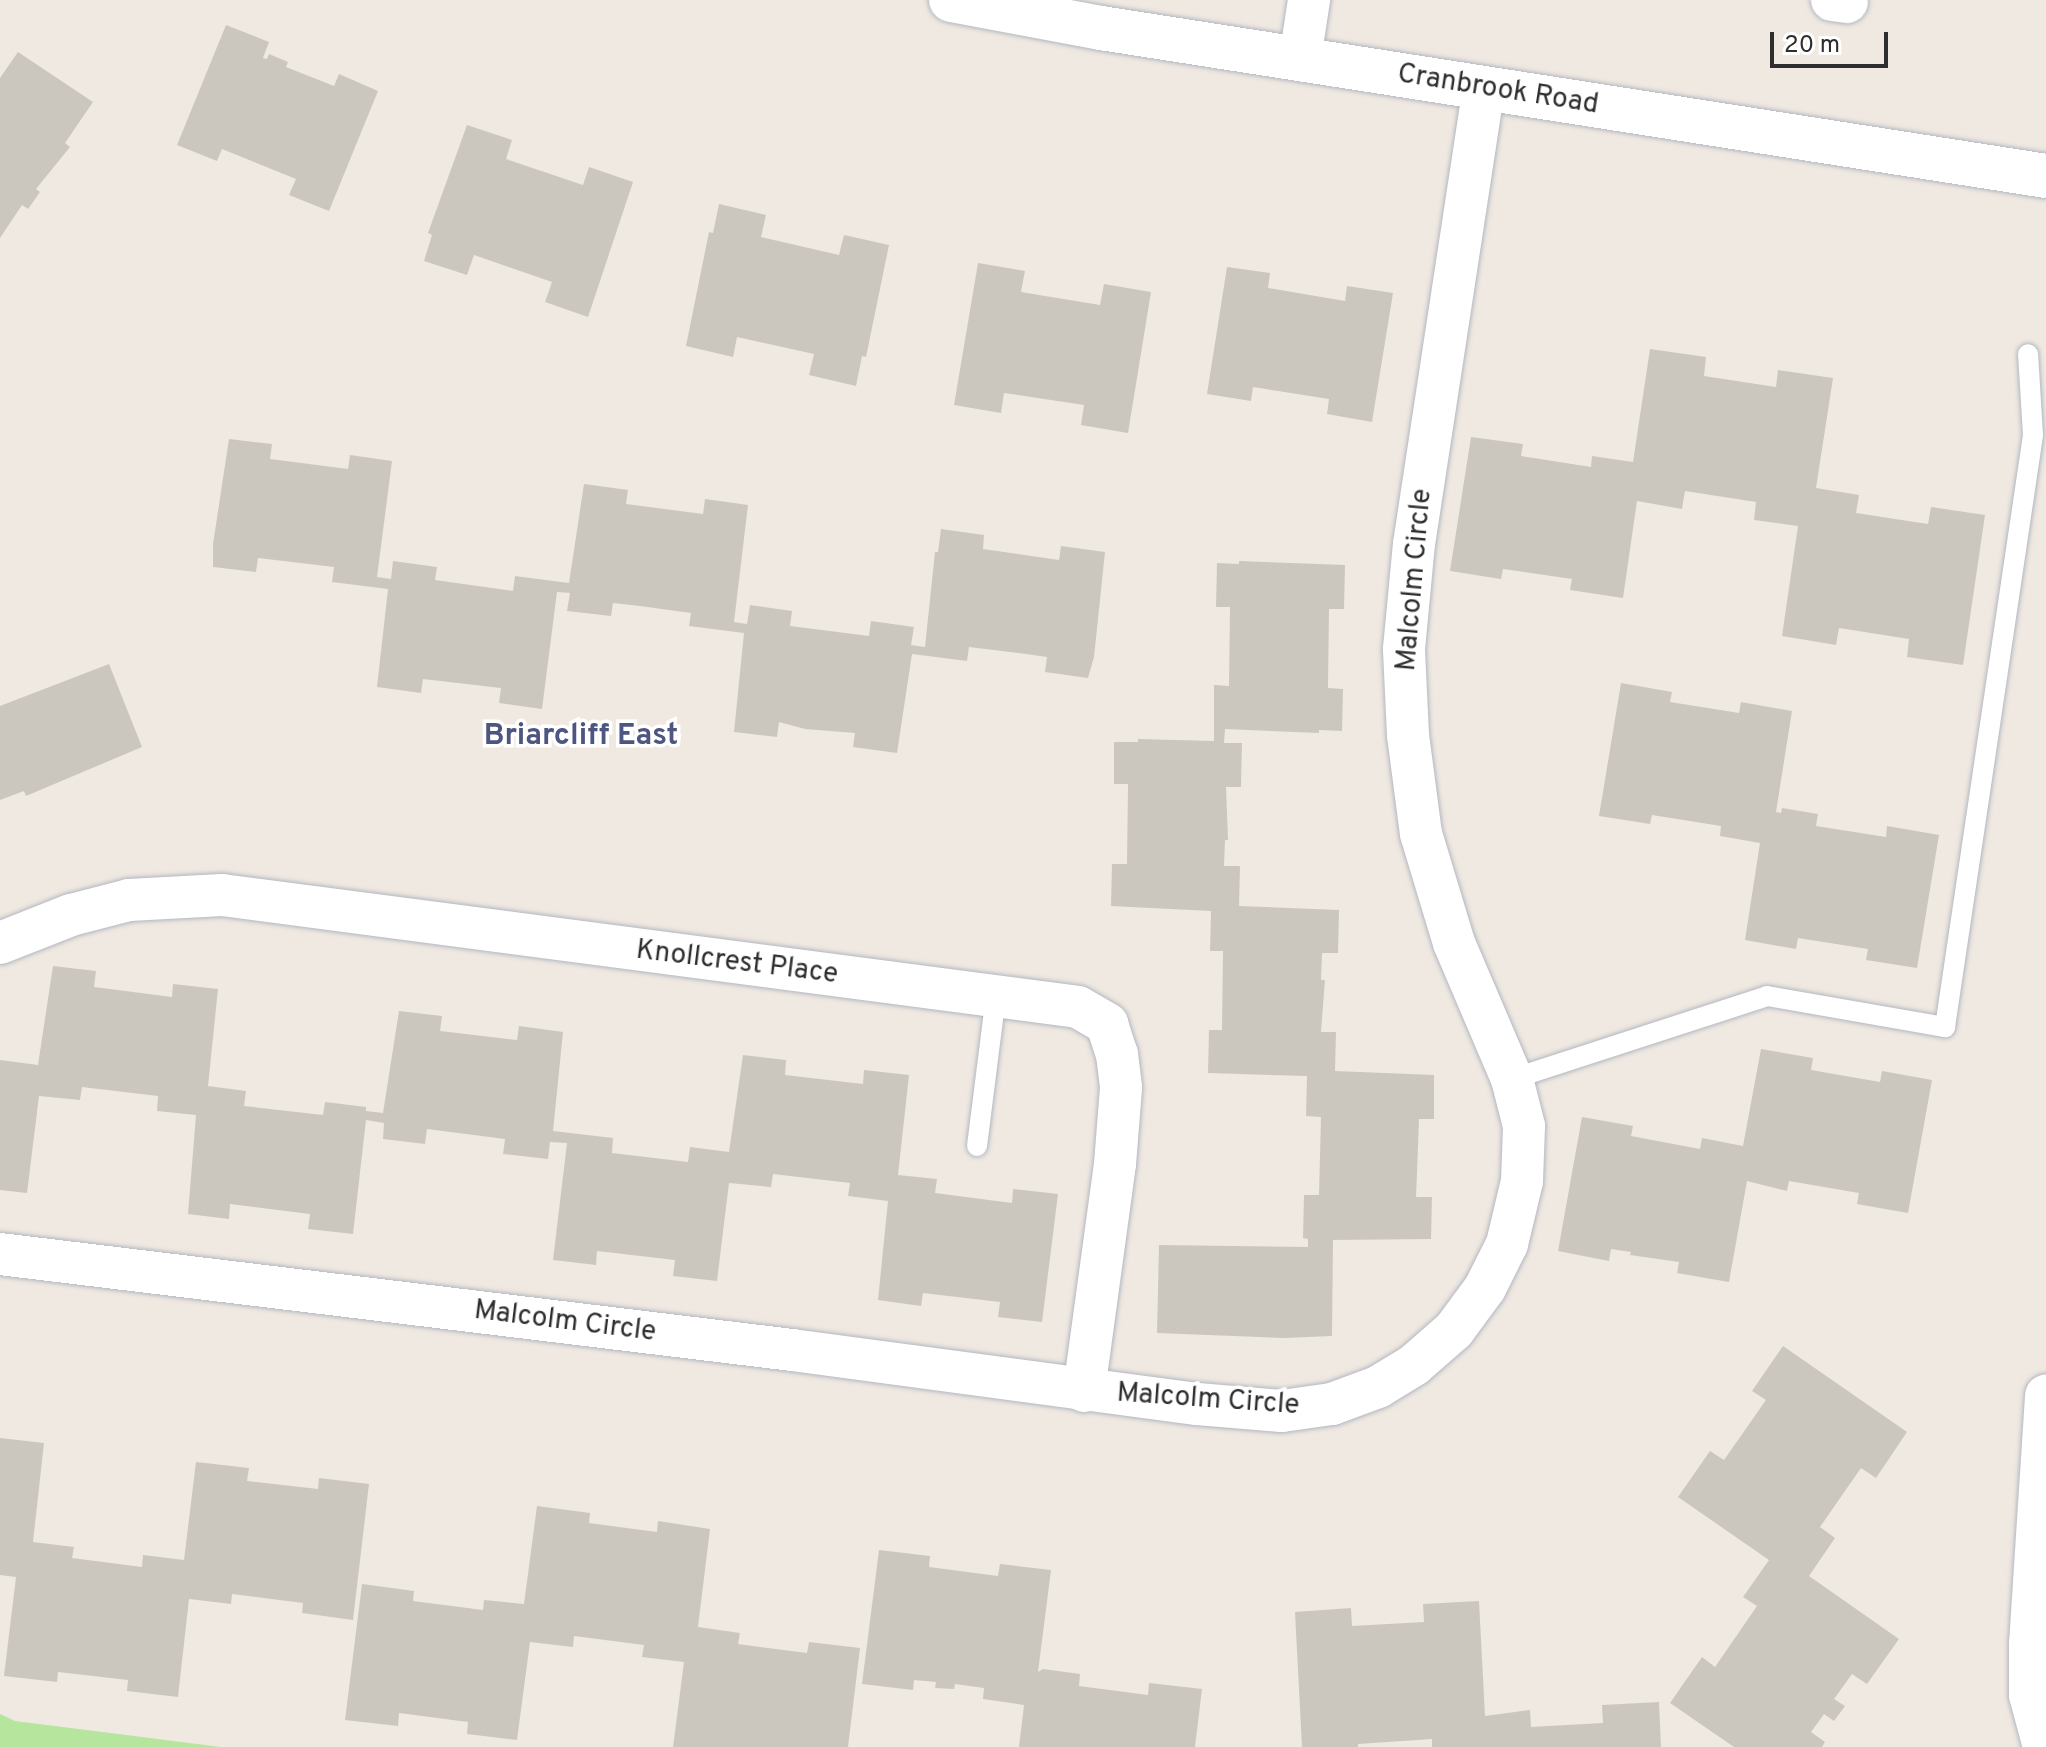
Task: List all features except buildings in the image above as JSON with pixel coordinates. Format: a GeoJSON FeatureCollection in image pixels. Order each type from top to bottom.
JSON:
{"type":"FeatureCollection","features":[{"type":"Feature","properties":{"kind":"street","name":"Cranbrook Road"},"geometry":{"type":"LineString","coordinates":[[951,0],[1484,89],[2046,176]]}},
{"type":"Feature","properties":{"kind":"street"},"geometry":{"type":"LineString","coordinates":[[1300,59],[1309,0]]}},
{"type":"Feature","properties":{"kind":"street","name":"Malcolm Circle"},"geometry":{"type":"LineString","coordinates":[[0,1254],[761,1346],[1084,1391],[1282,1411],[1332,1404],[1378,1387],[1414,1365],[1454,1330],[1485,1288],[1507,1244],[1522,1181],[1524,1126],[1512,1079],[1454,943],[1421,834],[1408,735],[1404,649],[1414,544],[1484,89]]}},
{"type":"Feature","properties":{"kind":"street","name":"Knollcrest Place"},"geometry":{"type":"LineString","coordinates":[[0,943],[71,915],[129,900],[222,895],[1078,1007],[1107,1024],[1117,1054],[1121,1088],[1115,1164],[1084,1391]]}},
{"type":"Feature","properties":{"kind":"street"},"geometry":{"type":"LineString","coordinates":[[2044,1747],[2030,1695],[2030,1644],[2046,1396]]}},
{"type":"Feature","properties":{"kind":"lane"},"geometry":{"type":"LineString","coordinates":[[1512,1079],[1767,996],[1945,1027],[2033,435],[2028,354]]}},
{"type":"Feature","properties":{"kind":"lane"},"geometry":{"type":"LineString","coordinates":[[977,1146],[996,996]]}},
{"type":"Feature","properties":{"kind":"green space"},"geometry":{"type":"Polygon","coordinates":[[[0,1714],[15,1721],[221,1747],[0,1747],[0,1714]]]}},
{"type":"Feature","properties":{"kind":"district","name":"Briarcliff East"},"geometry":{"type":"Point","coordinates":[581,737]}}]}
